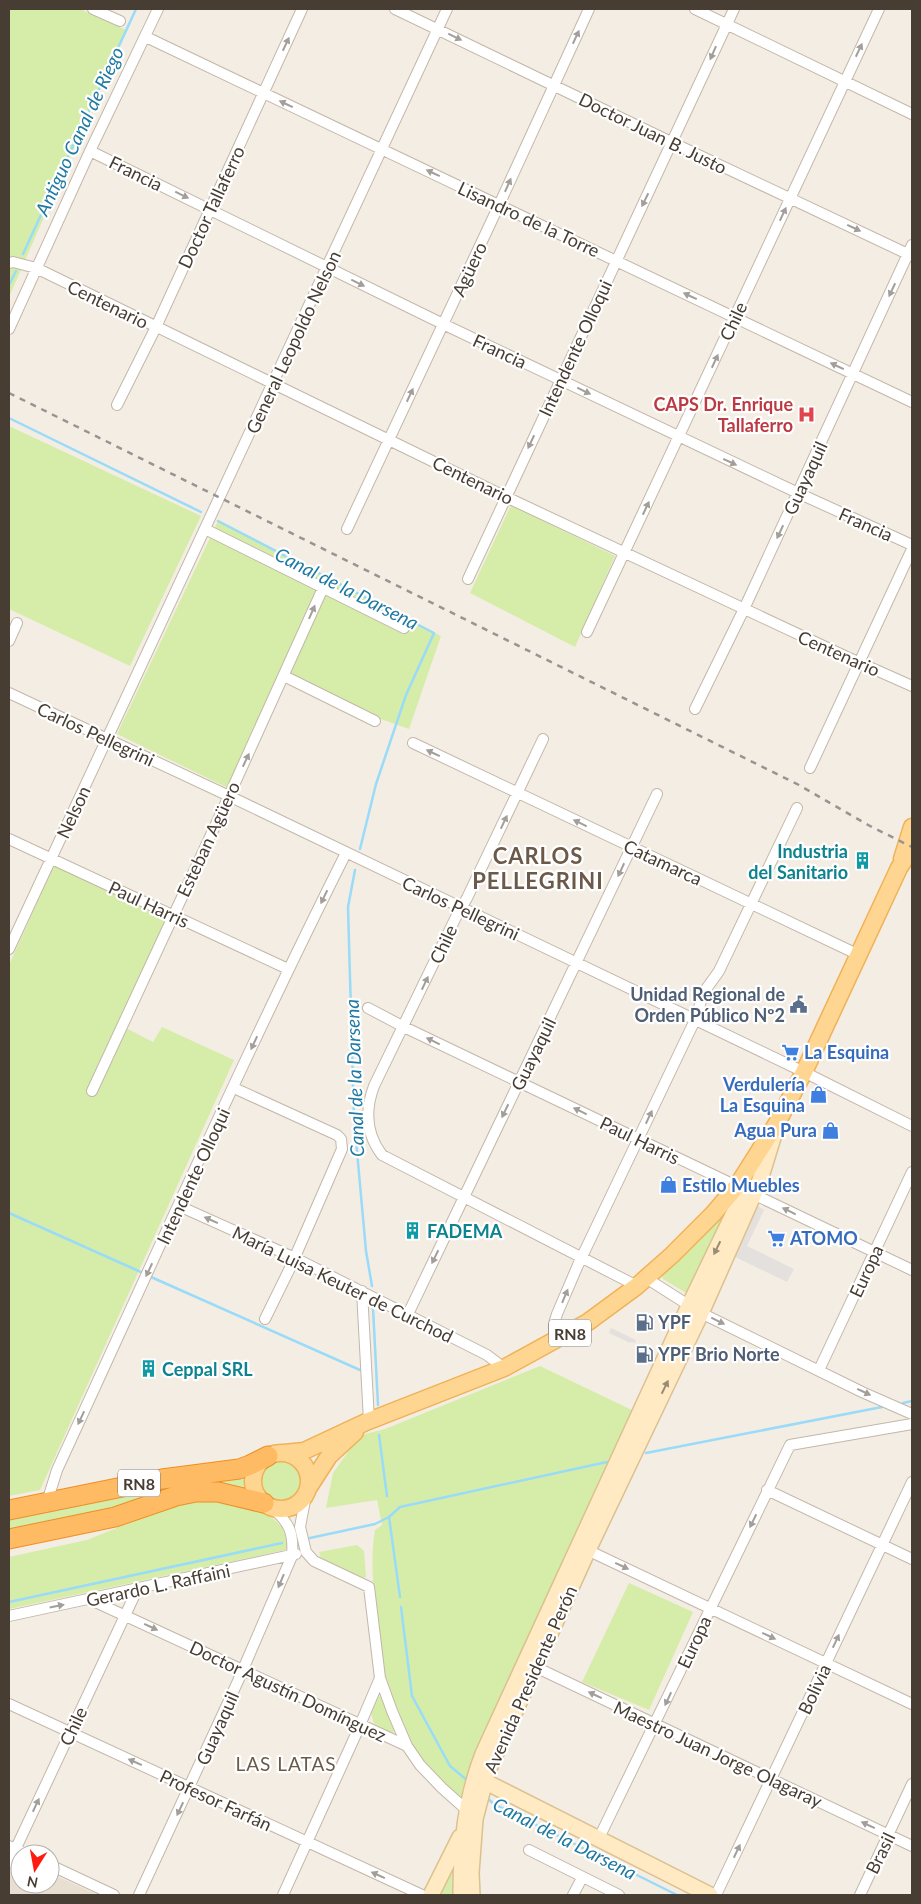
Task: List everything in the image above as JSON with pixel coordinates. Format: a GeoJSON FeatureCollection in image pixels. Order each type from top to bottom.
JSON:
{"type":"FeatureCollection","features":[{"type":"Feature","properties":{"kind":"highway","name":"RN8"},"geometry":{"type":"LineString","coordinates":[[9,1510],[162,1478],[239,1469],[276,1454]]}},
{"type":"Feature","properties":{"kind":"highway","name":"RN8"},"geometry":{"type":"LineString","coordinates":[[9,1539],[115,1517],[176,1496],[196,1492],[218,1492],[267,1506]]}},
{"type":"Feature","properties":{"kind":"main road","name":"Avenida Presidente Perón"},"geometry":{"type":"LineString","coordinates":[[431,1895],[471,1814],[479,1779],[530,1664],[695,1309],[758,1155],[777,1124],[804,1072],[859,955],[899,868],[912,827]]}},
{"type":"Feature","properties":{"kind":"main road","name":"Avenida Presidente Perón"},"geometry":{"type":"LineString","coordinates":[[899,868],[912,848]]}},
{"type":"Feature","properties":{"kind":"main road","name":"Avenida Presidente Perón"},"geometry":{"type":"LineString","coordinates":[[745,1190],[763,1173],[777,1124]]}},
{"type":"Feature","properties":{"kind":"main road","name":"RN8"},"geometry":{"type":"LineString","coordinates":[[276,1454],[304,1451],[368,1422],[504,1368],[554,1342],[588,1322],[641,1282],[672,1255],[713,1214],[745,1190]]}},
{"type":"Feature","properties":{"kind":"main road","name":"RN8"},"geometry":{"type":"LineString","coordinates":[[267,1506],[287,1509],[295,1506],[308,1491],[329,1456],[342,1442],[368,1422]]}},
{"type":"Feature","properties":{"kind":"main road"},"geometry":{"type":"LineString","coordinates":[[267,1506],[254,1490],[253,1474],[261,1460],[276,1454],[292,1454],[304,1464],[310,1479],[308,1491]]}},
{"type":"Feature","properties":{"kind":"main road"},"geometry":{"type":"LineString","coordinates":[[479,1779],[710,1895]]}},
{"type":"Feature","properties":{"kind":"main road"},"geometry":{"type":"LineString","coordinates":[[471,1814],[472,1895]]}},
{"type":"Feature","properties":{"kind":"main road"},"geometry":{"type":"LineString","coordinates":[[460,1895],[463,1832]]}},
{"type":"Feature","properties":{"kind":"street"},"geometry":{"type":"LineString","coordinates":[[93,9],[120,21]]}},
{"type":"Feature","properties":{"kind":"street"},"geometry":{"type":"LineString","coordinates":[[9,329],[90,151],[158,9]]}},
{"type":"Feature","properties":{"kind":"street","name":"Doctor Tallaferro"},"geometry":{"type":"LineString","coordinates":[[117,405],[156,327],[302,9]]}},
{"type":"Feature","properties":{"kind":"street","name":"Doctor Juan B. Justo"},"geometry":{"type":"LineString","coordinates":[[395,9],[673,143],[911,252]]}},
{"type":"Feature","properties":{"kind":"street","name":"General Leopoldo Nelson"},"geometry":{"type":"LineString","coordinates":[[137,674],[447,9]]}},
{"type":"Feature","properties":{"kind":"street","name":"Agüero"},"geometry":{"type":"LineString","coordinates":[[347,529],[589,9]]}},
{"type":"Feature","properties":{"kind":"street"},"geometry":{"type":"LineString","coordinates":[[695,9],[912,114]]}},
{"type":"Feature","properties":{"kind":"street","name":"Intendente Olloqui"},"geometry":{"type":"LineString","coordinates":[[468,579],[734,9]]}},
{"type":"Feature","properties":{"kind":"street","name":"Chile"},"geometry":{"type":"LineString","coordinates":[[587,632],[878,9]]}},
{"type":"Feature","properties":{"kind":"street","name":"Lisandro de la Torre"},"geometry":{"type":"LineString","coordinates":[[146,37],[912,402]]}},
{"type":"Feature","properties":{"kind":"street","name":"Francia"},"geometry":{"type":"LineString","coordinates":[[90,151],[679,438],[912,545]]}},
{"type":"Feature","properties":{"kind":"street","name":"Guayaquil"},"geometry":{"type":"LineString","coordinates":[[695,709],[744,609],[911,252]]}},
{"type":"Feature","properties":{"kind":"street","name":"Centenario"},"geometry":{"type":"LineString","coordinates":[[9,264],[13,262],[36,268],[506,497],[859,663],[912,686]]}},
{"type":"Feature","properties":{"kind":"street"},"geometry":{"type":"LineString","coordinates":[[205,529],[404,628]]}},
{"type":"Feature","properties":{"kind":"street"},"geometry":{"type":"LineString","coordinates":[[810,768],[912,549]]}},
{"type":"Feature","properties":{"kind":"street","name":"Esteban Agüero"},"geometry":{"type":"LineString","coordinates":[[92,1090],[229,796],[323,588]]}},
{"type":"Feature","properties":{"kind":"street"},"geometry":{"type":"LineString","coordinates":[[9,641],[17,623]]}},
{"type":"Feature","properties":{"kind":"street","name":"Nelson"},"geometry":{"type":"LineString","coordinates":[[9,949],[137,674]]}},
{"type":"Feature","properties":{"kind":"street"},"geometry":{"type":"LineString","coordinates":[[284,676],[375,721]]}},
{"type":"Feature","properties":{"kind":"street","name":"Carlos Pellegrini"},"geometry":{"type":"LineString","coordinates":[[9,693],[229,796],[804,1072],[912,1126]]}},
{"type":"Feature","properties":{"kind":"street","name":"Chile"},"geometry":{"type":"LineString","coordinates":[[463,1198],[382,1155],[372,1139],[369,1126],[368,1110],[370,1098],[543,739]]}},
{"type":"Feature","properties":{"kind":"street","name":"Catamarca"},"geometry":{"type":"LineString","coordinates":[[412,743],[859,955]]}},
{"type":"Feature","properties":{"kind":"street","name":"Guayaquil"},"geometry":{"type":"LineString","coordinates":[[408,1314],[656,794]]}},
{"type":"Feature","properties":{"kind":"street"},"geometry":{"type":"LineString","coordinates":[[554,1342],[554,1324],[557,1314],[581,1259],[695,1020],[704,992],[719,971],[797,808]]}},
{"type":"Feature","properties":{"kind":"street","name":"Paul Harris"},"geometry":{"type":"LineString","coordinates":[[9,839],[288,969]]}},
{"type":"Feature","properties":{"kind":"street","name":"Intendente Olloqui"},"geometry":{"type":"LineString","coordinates":[[47,1502],[57,1470],[288,969],[346,853]]}},
{"type":"Feature","properties":{"kind":"street","name":"Paul Harris"},"geometry":{"type":"LineString","coordinates":[[368,1008],[912,1270]]}},
{"type":"Feature","properties":{"kind":"street"},"geometry":{"type":"LineString","coordinates":[[234,1088],[337,1135],[341,1140],[342,1149],[295,1258],[265,1319]]}},
{"type":"Feature","properties":{"kind":"street","name":"Europa"},"geometry":{"type":"LineString","coordinates":[[819,1370],[912,1172]]}},
{"type":"Feature","properties":{"kind":"street"},"geometry":{"type":"LineString","coordinates":[[463,1198],[581,1259],[641,1282],[862,1392],[912,1414]]}},
{"type":"Feature","properties":{"kind":"street","name":"María Luisa Keuter de Curchod"},"geometry":{"type":"LineString","coordinates":[[179,1206],[295,1258],[408,1314],[487,1355],[504,1368]]}},
{"type":"Feature","properties":{"kind":"street"},"geometry":{"type":"LineString","coordinates":[[362,1292],[368,1422]]}},
{"type":"Feature","properties":{"kind":"street","name":"Europa"},"geometry":{"type":"LineString","coordinates":[[598,1840],[790,1445],[912,1424]]}},
{"type":"Feature","properties":{"kind":"street","name":"Bolivia"},"geometry":{"type":"LineString","coordinates":[[716,1895],[912,1482]]}},
{"type":"Feature","properties":{"kind":"street"},"geometry":{"type":"LineString","coordinates":[[767,1490],[912,1559]]}},
{"type":"Feature","properties":{"kind":"street"},"geometry":{"type":"LineString","coordinates":[[308,1491],[300,1527],[306,1552],[314,1561],[369,1587],[380,1678],[407,1746]]}},
{"type":"Feature","properties":{"kind":"street","name":"Guayaquil"},"geometry":{"type":"LineString","coordinates":[[139,1895],[190,1788],[292,1556],[292,1534],[282,1516],[267,1506]]}},
{"type":"Feature","properties":{"kind":"street"},"geometry":{"type":"LineString","coordinates":[[583,1548],[912,1704]]}},
{"type":"Feature","properties":{"kind":"street","name":"Gerardo L. Raffaini"},"geometry":{"type":"LineString","coordinates":[[9,1616],[91,1600],[306,1552]]}},
{"type":"Feature","properties":{"kind":"street","name":"Chile"},"geometry":{"type":"LineString","coordinates":[[14,1844],[70,1733],[137,1590]]}},
{"type":"Feature","properties":{"kind":"street","name":"Doctor Agustín Domínguez"},"geometry":{"type":"LineString","coordinates":[[91,1600],[407,1746],[420,1765],[471,1814]]}},
{"type":"Feature","properties":{"kind":"street","name":"Maestro Juan Jorge Olagaray"},"geometry":{"type":"LineString","coordinates":[[530,1664],[912,1846]]}},
{"type":"Feature","properties":{"kind":"street"},"geometry":{"type":"LineString","coordinates":[[283,1895],[308,1843],[380,1678]]}},
{"type":"Feature","properties":{"kind":"street","name":"Profesor Farfán"},"geometry":{"type":"LineString","coordinates":[[9,1704],[422,1895]]}},
{"type":"Feature","properties":{"kind":"street","name":"Brasil"},"geometry":{"type":"LineString","coordinates":[[860,1895],[912,1784]]}},
{"type":"Feature","properties":{"kind":"street"},"geometry":{"type":"LineString","coordinates":[[529,1850],[619,1895]]}},
{"type":"Feature","properties":{"kind":"street"},"geometry":{"type":"LineString","coordinates":[[60,1870],[114,1895]]}},
{"type":"Feature","properties":{"kind":"street"},"geometry":{"type":"LineString","coordinates":[[574,1895],[582,1878]]}},
{"type":"Feature","properties":{"kind":"shaded area"},"geometry":{"type":"Polygon","coordinates":[[[756,1205],[764,1210],[747,1246],[794,1269],[787,1282],[731,1255],[756,1205]]]}},
{"type":"Feature","properties":{"kind":"shaded area"},"geometry":{"type":"Polygon","coordinates":[[[611,1328],[636,1340],[635,1343],[630,1343],[609,1333],[611,1328]]]}},
{"type":"Feature","properties":{"kind":"shaded area"},"geometry":{"type":"Polygon","coordinates":[[[10,1873],[10,1894],[60,1894],[60,1878],[98,1895],[9,1895],[10,1873]]]}},
{"type":"Feature","properties":{"kind":"green space"},"geometry":{"type":"Polygon","coordinates":[[[9,9],[80,9],[126,30],[9,297],[9,9]]]}},
{"type":"Feature","properties":{"kind":"green space"},"geometry":{"type":"Polygon","coordinates":[[[9,426],[201,516],[130,666],[9,609],[9,426]]]}},
{"type":"Feature","properties":{"kind":"green space"},"geometry":{"type":"Polygon","coordinates":[[[511,505],[615,556],[575,647],[470,593],[511,505]]]}},
{"type":"Feature","properties":{"kind":"green space"},"geometry":{"type":"Polygon","coordinates":[[[218,521],[441,636],[409,729],[378,718],[281,670],[228,788],[117,734],[218,521]]]}},
{"type":"Feature","properties":{"kind":"green space"},"geometry":{"type":"Polygon","coordinates":[[[54,865],[170,921],[122,1026],[153,1042],[162,1027],[234,1060],[40,1490],[9,1496],[9,965],[54,865]]]}},
{"type":"Feature","properties":{"kind":"green space"},"geometry":{"type":"Polygon","coordinates":[[[728,1209],[688,1294],[663,1279],[662,1275],[706,1234],[728,1209]]]}},
{"type":"Feature","properties":{"kind":"green space"},"geometry":{"type":"Polygon","coordinates":[[[540,1366],[636,1412],[463,1797],[445,1786],[436,1777],[411,1743],[398,1717],[384,1677],[373,1584],[373,1543],[375,1530],[382,1525],[377,1500],[326,1508],[333,1473],[361,1435],[385,1429],[540,1366]]]}},
{"type":"Feature","properties":{"kind":"green space"},"geometry":{"type":"Polygon","coordinates":[[[287,1459],[299,1465],[304,1473],[304,1491],[299,1499],[291,1504],[277,1505],[265,1499],[260,1491],[259,1477],[265,1465],[273,1460],[287,1459]]]}},
{"type":"Feature","properties":{"kind":"green space"},"geometry":{"type":"Polygon","coordinates":[[[247,1473],[246,1482],[249,1495],[134,1505],[9,1535],[9,1517],[174,1482],[247,1473]]]}},
{"type":"Feature","properties":{"kind":"green space"},"geometry":{"type":"Polygon","coordinates":[[[192,1500],[220,1501],[265,1511],[282,1527],[290,1549],[9,1609],[9,1557],[87,1540],[173,1505],[192,1500]]]}},
{"type":"Feature","properties":{"kind":"green space"},"geometry":{"type":"Polygon","coordinates":[[[357,1545],[364,1551],[366,1577],[362,1578],[321,1558],[319,1552],[357,1545]]]}},
{"type":"Feature","properties":{"kind":"green space"},"geometry":{"type":"Polygon","coordinates":[[[629,1583],[693,1612],[649,1710],[582,1682],[629,1583]]]}},
{"type":"Feature","properties":{"kind":"green space"},"geometry":{"type":"Polygon","coordinates":[[[378,1696],[382,1697],[397,1730],[391,1734],[374,1724],[371,1713],[378,1696]]]}},
{"type":"Feature","properties":{"kind":"green space"},"geometry":{"type":"Polygon","coordinates":[[[455,1860],[454,1895],[438,1895],[455,1860]]]}},
{"type":"Feature","properties":{"kind":"waterway","name":"Antiguo Canal de Riego"},"geometry":{"type":"LineString","coordinates":[[23,254],[136,9]]}},
{"type":"Feature","properties":{"kind":"waterway","name":"Antiguo Canal de Riego"},"geometry":{"type":"LineString","coordinates":[[9,285],[16,271]]}},
{"type":"Feature","properties":{"kind":"waterway"},"geometry":{"type":"LineString","coordinates":[[9,418],[201,512]]}},
{"type":"Feature","properties":{"kind":"waterway","name":"Canal de la Darsena"},"geometry":{"type":"LineString","coordinates":[[218,521],[434,633],[406,695],[376,784],[360,849]]}},
{"type":"Feature","properties":{"kind":"waterway","name":"Canal de la Darsena"},"geometry":{"type":"LineString","coordinates":[[355,870],[348,907],[354,1118],[366,1251],[372,1286]]}},
{"type":"Feature","properties":{"kind":"waterway"},"geometry":{"type":"LineString","coordinates":[[9,1213],[143,1273]]}},
{"type":"Feature","properties":{"kind":"waterway"},"geometry":{"type":"LineString","coordinates":[[151,1277],[360,1370]]}},
{"type":"Feature","properties":{"kind":"waterway","name":"Canal de la Darsena"},"geometry":{"type":"LineString","coordinates":[[373,1308],[378,1405]]}},
{"type":"Feature","properties":{"kind":"waterway"},"geometry":{"type":"LineString","coordinates":[[903,1403],[912,1401]]}},
{"type":"Feature","properties":{"kind":"waterway"},"geometry":{"type":"LineString","coordinates":[[646,1453],[882,1407]]}},
{"type":"Feature","properties":{"kind":"waterway","name":"Canal de la Darsena"},"geometry":{"type":"LineString","coordinates":[[379,1435],[387,1496]]}},
{"type":"Feature","properties":{"kind":"waterway"},"geometry":{"type":"LineString","coordinates":[[310,1538],[375,1524],[389,1517],[400,1507],[607,1462]]}},
{"type":"Feature","properties":{"kind":"waterway","name":"Canal de la Darsena"},"geometry":{"type":"LineString","coordinates":[[389,1517],[400,1597]]}},
{"type":"Feature","properties":{"kind":"waterway"},"geometry":{"type":"LineString","coordinates":[[9,1602],[282,1543]]}},
{"type":"Feature","properties":{"kind":"waterway","name":"Canal de la Darsena"},"geometry":{"type":"LineString","coordinates":[[401,1607],[412,1696],[450,1766],[468,1781]]}},
{"type":"Feature","properties":{"kind":"waterway","name":"Canal de la Darsena"},"geometry":{"type":"LineString","coordinates":[[487,1798],[494,1804],[677,1895]]}},
{"type":"Feature","properties":{"kind":"railway"},"geometry":{"type":"LineString","coordinates":[[9,393],[799,785],[870,826],[912,847]]}},
{"type":"Feature","properties":{"kind":"place","name":"CAPS Dr. Enrique Tallaferro"},"geometry":{"type":"Point","coordinates":[807,414]}},
{"type":"Feature","properties":{"kind":"place","name":"Industria del Sanitario"},"geometry":{"type":"Point","coordinates":[862,861]}},
{"type":"Feature","properties":{"kind":"place","name":"Unidad Regional de Orden Público Nº2"},"geometry":{"type":"Point","coordinates":[799,1004]}},
{"type":"Feature","properties":{"kind":"place","name":"La Esquina"},"geometry":{"type":"Point","coordinates":[790,1052]}},
{"type":"Feature","properties":{"kind":"place","name":"Verdulería La Esquina"},"geometry":{"type":"Point","coordinates":[819,1094]}},
{"type":"Feature","properties":{"kind":"place","name":"Agua Pura"},"geometry":{"type":"Point","coordinates":[831,1130]}},
{"type":"Feature","properties":{"kind":"place","name":"Estilo Muebles"},"geometry":{"type":"Point","coordinates":[668,1185]}},
{"type":"Feature","properties":{"kind":"place","name":"FADEMA"},"geometry":{"type":"Point","coordinates":[413,1231]}},
{"type":"Feature","properties":{"kind":"place","name":"ATOMO"},"geometry":{"type":"Point","coordinates":[776,1238]}},
{"type":"Feature","properties":{"kind":"place","name":"YPF"},"geometry":{"type":"Point","coordinates":[644,1322]}},
{"type":"Feature","properties":{"kind":"place","name":"YPF Brio Norte"},"geometry":{"type":"Point","coordinates":[644,1354]}},
{"type":"Feature","properties":{"kind":"place","name":"Ceppal SRL"},"geometry":{"type":"Point","coordinates":[148,1369]}},
{"type":"Feature","properties":{"kind":"district","name":"CARLOS PELLEGRINI"},"geometry":{"type":"Point","coordinates":[538,868]}},
{"type":"Feature","properties":{"kind":"district","name":"LAS LATAS"},"geometry":{"type":"Point","coordinates":[286,1763]}}]}
